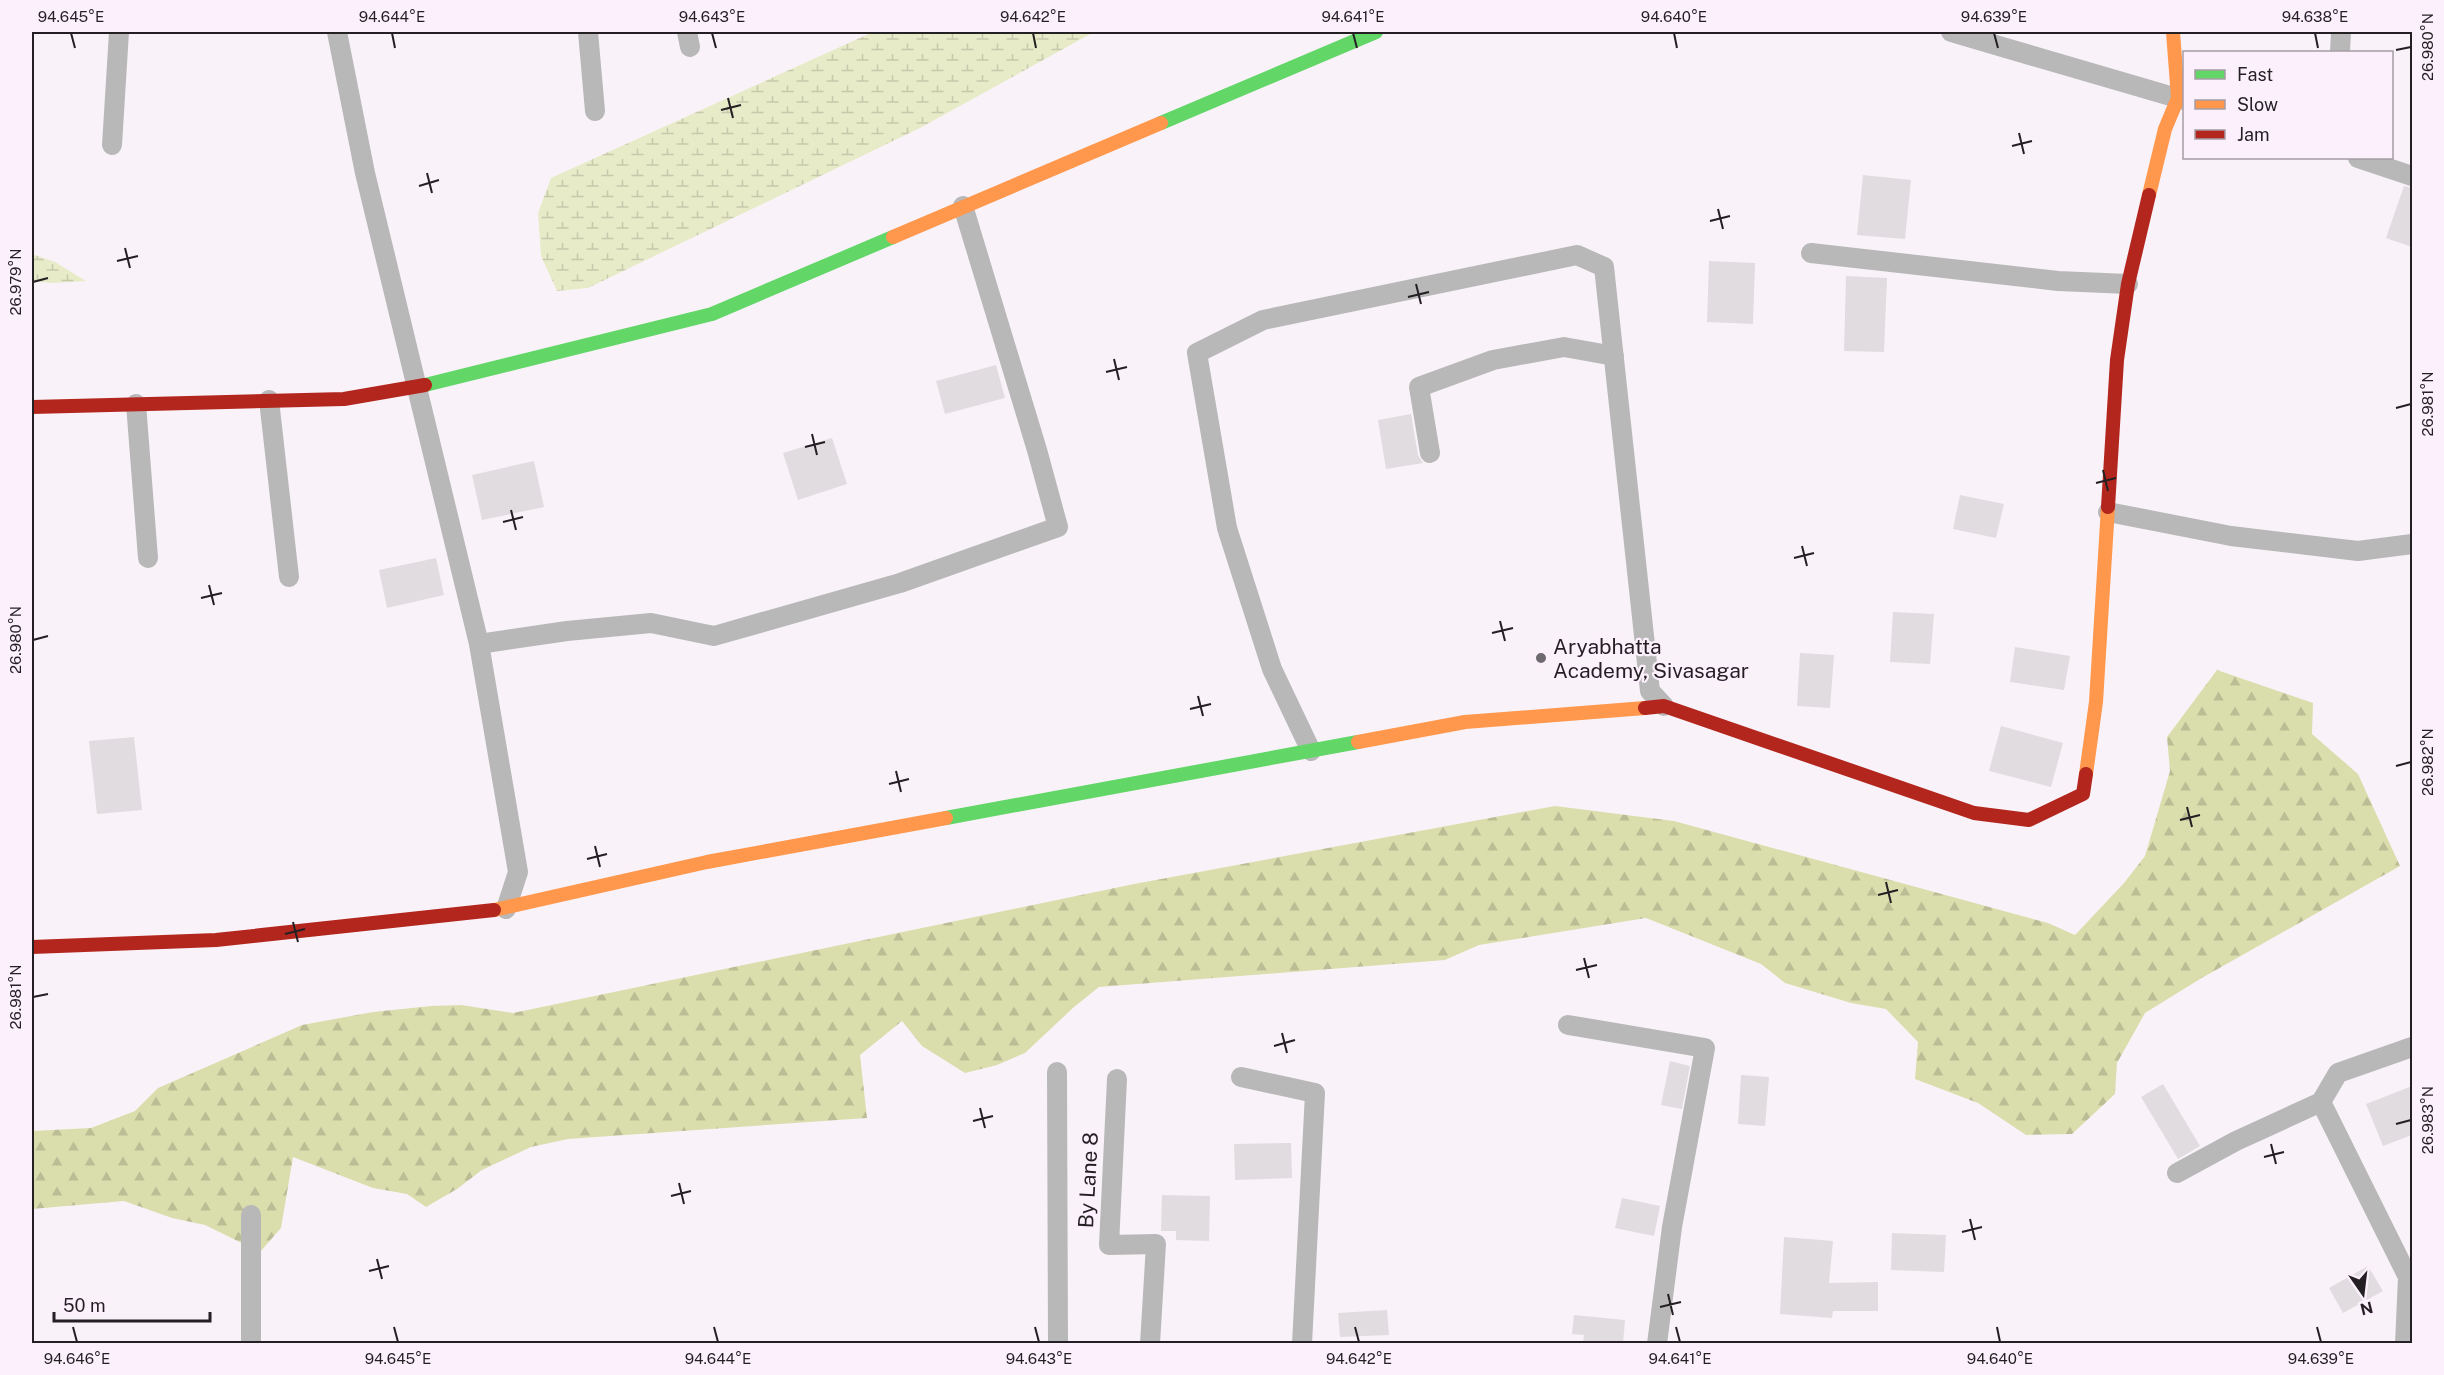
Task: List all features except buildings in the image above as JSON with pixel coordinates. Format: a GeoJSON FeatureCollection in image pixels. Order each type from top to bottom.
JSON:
{"type":"FeatureCollection","features":[{"type":"Feature","properties":{"kind":"street"},"geometry":{"type":"LineString","coordinates":[[112,145],[119,32]]}},
{"type":"Feature","properties":{"kind":"street"},"geometry":{"type":"LineString","coordinates":[[338,32],[365,173],[479,644],[518,872],[506,909]]}},
{"type":"Feature","properties":{"kind":"street"},"geometry":{"type":"LineString","coordinates":[[588,32],[595,111]]}},
{"type":"Feature","properties":{"kind":"street"},"geometry":{"type":"LineString","coordinates":[[32,407],[344,399],[417,387],[712,314],[1376,32]]}},
{"type":"Feature","properties":{"kind":"street"},"geometry":{"type":"LineString","coordinates":[[1951,32],[2181,99]]}},
{"type":"Feature","properties":{"kind":"street"},"geometry":{"type":"LineString","coordinates":[[32,947],[216,940],[506,909],[707,862],[1465,723],[1664,705],[1974,813],[2029,820],[2083,794],[2096,702],[2118,360],[2128,284],[2165,129],[2181,99],[2173,32]]}},
{"type":"Feature","properties":{"kind":"street"},"geometry":{"type":"LineString","coordinates":[[2340,51],[2341,32]]}},
{"type":"Feature","properties":{"kind":"street"},"geometry":{"type":"LineString","coordinates":[[2361,159],[2412,176]]}},
{"type":"Feature","properties":{"kind":"street"},"geometry":{"type":"LineString","coordinates":[[479,644],[567,631],[651,623],[714,636],[900,583],[1058,527],[963,206]]}},
{"type":"Feature","properties":{"kind":"street"},"geometry":{"type":"LineString","coordinates":[[1811,252],[2058,281],[2128,284]]}},
{"type":"Feature","properties":{"kind":"street"},"geometry":{"type":"LineString","coordinates":[[1311,751],[1272,669],[1227,528],[1197,353],[1263,320],[1577,255],[1604,267],[1650,691],[1664,705]]}},
{"type":"Feature","properties":{"kind":"street"},"geometry":{"type":"LineString","coordinates":[[1430,453],[1419,387],[1493,360],[1564,346],[1614,356]]}},
{"type":"Feature","properties":{"kind":"street"},"geometry":{"type":"LineString","coordinates":[[270,400],[289,578]]}},
{"type":"Feature","properties":{"kind":"street"},"geometry":{"type":"LineString","coordinates":[[136,404],[148,558]]}},
{"type":"Feature","properties":{"kind":"street"},"geometry":{"type":"LineString","coordinates":[[2108,513],[2231,537],[2358,551],[2412,544]]}},
{"type":"Feature","properties":{"kind":"street"},"geometry":{"type":"LineString","coordinates":[[1568,1024],[1705,1048],[1672,1227],[1656,1344]]}},
{"type":"Feature","properties":{"kind":"street"},"geometry":{"type":"LineString","coordinates":[[2177,1173],[2236,1141],[2321,1102],[2338,1073],[2412,1047]]}},
{"type":"Feature","properties":{"kind":"street"},"geometry":{"type":"LineString","coordinates":[[1057,1072],[1058,1344]]}},
{"type":"Feature","properties":{"kind":"street"},"geometry":{"type":"LineString","coordinates":[[1241,1077],[1315,1093],[1302,1344]]}},
{"type":"Feature","properties":{"kind":"street","name":"By Lane 8"},"geometry":{"type":"LineString","coordinates":[[1117,1079],[1108,1245],[1156,1244],[1150,1344]]}},
{"type":"Feature","properties":{"kind":"street"},"geometry":{"type":"LineString","coordinates":[[2321,1102],[2408,1277],[2405,1344]]}},
{"type":"Feature","properties":{"kind":"street"},"geometry":{"type":"LineString","coordinates":[[251,1344],[252,1215]]}},
{"type":"Feature","properties":{"kind":"green space"},"geometry":{"type":"Polygon","coordinates":[[[873,32],[1094,32],[920,128],[588,288],[557,291],[541,256],[538,213],[551,178],[873,32]]]}},
{"type":"Feature","properties":{"kind":"green space"},"geometry":{"type":"Polygon","coordinates":[[[32,254],[55,262],[86,281],[52,283],[32,281],[32,254]]]}},
{"type":"Feature","properties":{"kind":"green space"},"geometry":{"type":"Polygon","coordinates":[[[2217,670],[2313,703],[2312,734],[2358,774],[2400,866],[2200,979],[2145,1013],[2117,1063],[2115,1094],[2072,1134],[2026,1135],[1978,1103],[1915,1079],[1918,1042],[1886,1009],[1851,1003],[1785,983],[1761,964],[1646,918],[1479,945],[1445,960],[1099,987],[1025,1053],[997,1065],[965,1073],[922,1046],[902,1021],[860,1055],[867,1118],[568,1139],[531,1147],[482,1170],[457,1189],[426,1207],[407,1194],[373,1188],[293,1157],[281,1228],[260,1252],[205,1225],[172,1218],[124,1201],[32,1209],[32,1131],[91,1128],[135,1111],[158,1088],[302,1025],[373,1012],[431,1006],[461,1005],[513,1013],[1134,884],[1555,806],[1674,821],[2048,923],[2075,935],[2124,883],[2145,856],[2170,771],[2167,737],[2217,670]]]}},
{"type":"Feature","properties":{"kind":"traffic: fast"},"geometry":{"type":"LineString","coordinates":[[1161,123],[1376,32]]}},
{"type":"Feature","properties":{"kind":"traffic: fast"},"geometry":{"type":"LineString","coordinates":[[425,385],[712,314],[893,237]]}},
{"type":"Feature","properties":{"kind":"traffic: fast"},"geometry":{"type":"LineString","coordinates":[[946,818],[1358,742]]}},
{"type":"Feature","properties":{"kind":"traffic: slow"},"geometry":{"type":"LineString","coordinates":[[2149,195],[2165,129],[2178,98],[2173,32]]}},
{"type":"Feature","properties":{"kind":"traffic: slow"},"geometry":{"type":"LineString","coordinates":[[893,237],[1161,123]]}},
{"type":"Feature","properties":{"kind":"traffic: slow"},"geometry":{"type":"LineString","coordinates":[[2086,774],[2096,702],[2108,507]]}},
{"type":"Feature","properties":{"kind":"traffic: slow"},"geometry":{"type":"LineString","coordinates":[[1358,742],[1465,722],[1645,708]]}},
{"type":"Feature","properties":{"kind":"traffic: slow"},"geometry":{"type":"LineString","coordinates":[[494,910],[707,862],[946,818]]}},
{"type":"Feature","properties":{"kind":"traffic: jam"},"geometry":{"type":"LineString","coordinates":[[2108,507],[2117,360],[2128,284],[2149,195]]}},
{"type":"Feature","properties":{"kind":"traffic: jam"},"geometry":{"type":"LineString","coordinates":[[32,407],[344,399],[425,385]]}},
{"type":"Feature","properties":{"kind":"traffic: jam"},"geometry":{"type":"LineString","coordinates":[[1645,708],[1664,706],[1974,813],[2029,820],[2083,794],[2086,774]]}},
{"type":"Feature","properties":{"kind":"traffic: jam"},"geometry":{"type":"LineString","coordinates":[[32,947],[216,940],[494,910]]}},
{"type":"Feature","properties":{"kind":"place","name":"Aryabhatta Academy, Sivasagar"},"geometry":{"type":"Point","coordinates":[1541,658]}}]}
